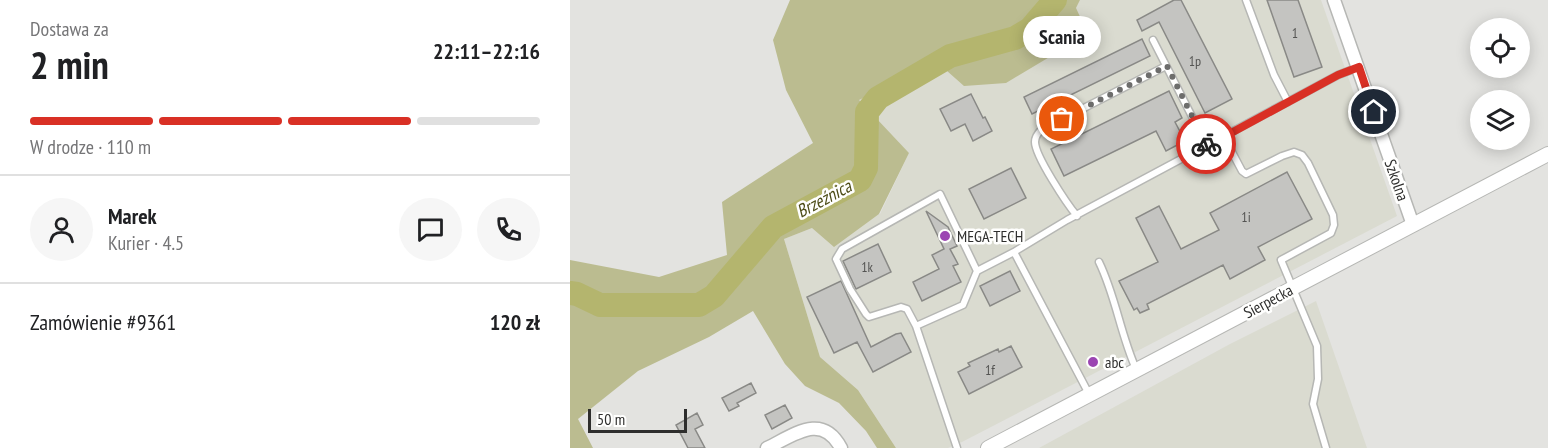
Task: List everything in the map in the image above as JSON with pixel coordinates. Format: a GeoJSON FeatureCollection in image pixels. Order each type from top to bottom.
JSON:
{"type":"FeatureCollection","features":[{"type":"Feature","properties":{"kind":"street","name":"Szkolna"},"geometry":{"type":"LineString","coordinates":[[1334,0],[1413,225]]}},
{"type":"Feature","properties":{"kind":"street","name":"Sierpecka"},"geometry":{"type":"LineString","coordinates":[[988,448],[1548,154]]}},
{"type":"Feature","properties":{"kind":"street"},"geometry":{"type":"LineString","coordinates":[[767,448],[810,428],[822,428],[830,433],[841,448]]}},
{"type":"Feature","properties":{"kind":"lane"},"geometry":{"type":"LineString","coordinates":[[1246,0],[1274,75],[1288,102]]}},
{"type":"Feature","properties":{"kind":"lane"},"geometry":{"type":"LineString","coordinates":[[1153,40],[1207,146]]}},
{"type":"Feature","properties":{"kind":"lane"},"geometry":{"type":"LineString","coordinates":[[1077,216],[1037,153],[1034,140],[1037,134],[1167,66]]}},
{"type":"Feature","properties":{"kind":"lane"},"geometry":{"type":"LineString","coordinates":[[916,326],[963,305],[977,271],[1338,75],[1359,67]]}},
{"type":"Feature","properties":{"kind":"lane"},"geometry":{"type":"LineString","coordinates":[[1224,136],[1242,171],[1246,174],[1282,156],[1294,152],[1302,155],[1333,215],[1334,225],[1331,233],[1281,260],[1317,346],[1318,380],[1313,404],[1326,448]]}},
{"type":"Feature","properties":{"kind":"lane"},"geometry":{"type":"LineString","coordinates":[[957,448],[916,326],[907,309],[901,306],[869,317],[850,289],[836,260],[842,249],[940,194],[977,271]]}},
{"type":"Feature","properties":{"kind":"lane"},"geometry":{"type":"LineString","coordinates":[[1014,252],[1089,395]]}},
{"type":"Feature","properties":{"kind":"lane"},"geometry":{"type":"LineString","coordinates":[[1099,262],[1112,289],[1126,345],[1137,370]]}},
{"type":"Feature","properties":{"kind":"shaded area"},"geometry":{"type":"Polygon","coordinates":[[[1080,0],[1321,0],[1397,216],[962,442],[948,448],[896,448],[858,390],[820,357],[784,239],[812,228],[880,214],[909,153],[858,100],[908,77],[929,55],[1076,8],[1080,0]]]}},
{"type":"Feature","properties":{"kind":"shaded area"},"geometry":{"type":"Polygon","coordinates":[[[1316,301],[1367,448],[1039,448],[1230,344],[1316,301]]]}},
{"type":"Feature","properties":{"kind":"green space"},"geometry":{"type":"Polygon","coordinates":[[[790,0],[1080,0],[1076,8],[1088,34],[1006,83],[964,86],[929,55],[908,77],[859,100],[909,153],[879,214],[834,247],[812,228],[784,239],[820,357],[858,390],[896,448],[877,448],[866,431],[839,403],[805,386],[785,364],[753,311],[709,337],[638,371],[578,419],[593,448],[570,448],[570,260],[659,277],[727,255],[722,202],[813,143],[786,90],[773,40],[790,0]]]}},
{"type":"Feature","properties":{"kind":"building"},"geometry":{"type":"Polygon","coordinates":[[[1174,0],[1181,0],[1232,99],[1205,113],[1159,22],[1142,31],[1137,20],[1174,0]]]}},
{"type":"Feature","properties":{"kind":"building"},"geometry":{"type":"Polygon","coordinates":[[[1267,0],[1298,0],[1322,67],[1294,77],[1267,0]]]}},
{"type":"Feature","properties":{"kind":"building"},"geometry":{"type":"Polygon","coordinates":[[[1142,39],[1150,56],[1032,114],[1024,97],[1142,39]]]}},
{"type":"Feature","properties":{"kind":"building"},"geometry":{"type":"Polygon","coordinates":[[[1169,91],[1182,118],[1175,122],[1185,141],[1166,151],[1156,131],[1064,176],[1051,149],[1169,91]]]}},
{"type":"Feature","properties":{"kind":"building"},"geometry":{"type":"Polygon","coordinates":[[[971,94],[992,131],[973,141],[965,124],[951,131],[940,109],[971,94]]]}},
{"type":"Feature","properties":{"kind":"building"},"geometry":{"type":"Polygon","coordinates":[[[1011,168],[1026,198],[984,219],[969,189],[1011,168]]]}},
{"type":"Feature","properties":{"kind":"building"},"geometry":{"type":"Polygon","coordinates":[[[1287,172],[1312,219],[1258,247],[1265,260],[1230,279],[1223,265],[1147,304],[1149,309],[1140,313],[1137,308],[1134,310],[1119,281],[1158,262],[1136,218],[1159,206],[1181,249],[1219,230],[1210,213],[1287,172]]]}},
{"type":"Feature","properties":{"kind":"building"},"geometry":{"type":"Polygon","coordinates":[[[926,211],[948,227],[957,246],[950,249],[958,264],[953,266],[961,282],[922,301],[913,282],[939,269],[932,255],[944,249],[926,211]]]}},
{"type":"Feature","properties":{"kind":"building"},"geometry":{"type":"Polygon","coordinates":[[[878,244],[891,272],[856,289],[843,261],[878,244]]]}},
{"type":"Feature","properties":{"kind":"building"},"geometry":{"type":"Polygon","coordinates":[[[1010,271],[1020,291],[990,306],[980,286],[1010,271]]]}},
{"type":"Feature","properties":{"kind":"building"},"geometry":{"type":"Polygon","coordinates":[[[841,281],[871,347],[901,333],[911,352],[873,372],[857,342],[834,353],[807,297],[841,281]]]}},
{"type":"Feature","properties":{"kind":"building"},"geometry":{"type":"Polygon","coordinates":[[[1011,346],[1022,367],[969,394],[958,372],[970,366],[968,363],[998,349],[999,352],[1011,346]]]}},
{"type":"Feature","properties":{"kind":"building"},"geometry":{"type":"Polygon","coordinates":[[[751,383],[756,393],[737,403],[739,406],[729,411],[722,398],[751,383]]]}},
{"type":"Feature","properties":{"kind":"building"},"geometry":{"type":"Polygon","coordinates":[[[785,405],[792,418],[772,429],[765,415],[785,405]]]}},
{"type":"Feature","properties":{"kind":"building"},"geometry":{"type":"Polygon","coordinates":[[[697,413],[703,425],[695,429],[705,448],[688,448],[676,425],[697,413]]]}},
{"type":"Feature","properties":{"kind":"waterway","name":"Brzeźnica"},"geometry":{"type":"LineString","coordinates":[[570,293],[600,305],[699,305],[714,296],[773,227],[860,180],[866,168],[867,112],[878,98],[950,56],[1015,38],[1030,29],[1055,0]]}},
{"type":"Feature","properties":{"kind":"way so far"},"geometry":{"type":"LineString","coordinates":[[1062,119],[1167,66],[1206,144]]}},
{"type":"Feature","properties":{"kind":"place","name":"Scania"},"geometry":{"type":"Point","coordinates":[1062,119]}},
{"type":"Feature","properties":{"kind":"place","name":"MEGA-TECH"},"geometry":{"type":"Point","coordinates":[945,236]}},
{"type":"Feature","properties":{"kind":"place","name":"abc"},"geometry":{"type":"Point","coordinates":[1093,362]}},
{"type":"Feature","properties":{"kind":"route"},"geometry":{"type":"LineString","coordinates":[[1206,144],[1207,146],[1338,75],[1359,67],[1374,112]]}}]}
